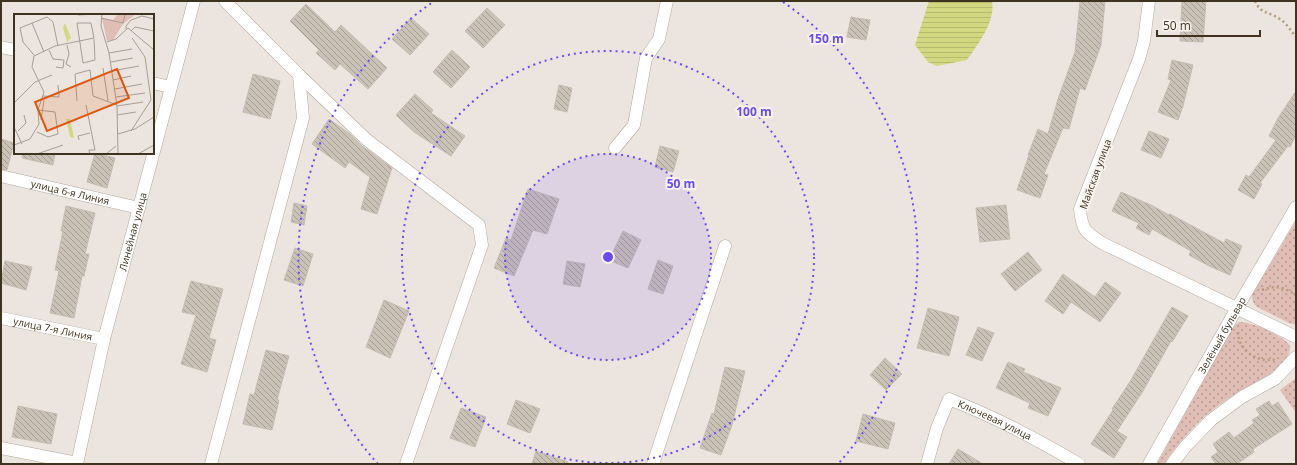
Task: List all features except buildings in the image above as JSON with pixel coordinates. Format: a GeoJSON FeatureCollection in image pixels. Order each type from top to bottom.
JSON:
{"type":"FeatureCollection","features":[{"type":"Feature","properties":{"kind":"street","name":"Линейная улица"},"geometry":{"type":"LineString","coordinates":[[154,149],[194,1]]}},
{"type":"Feature","properties":{"kind":"street"},"geometry":{"type":"LineString","coordinates":[[225,1],[367,140],[479,225],[482,245],[406,464]]}},
{"type":"Feature","properties":{"kind":"street"},"geometry":{"type":"LineString","coordinates":[[615,148],[634,125],[646,58],[659,39],[666,1]]}},
{"type":"Feature","properties":{"kind":"street","name":"Майская улица"},"geometry":{"type":"LineString","coordinates":[[1149,1],[1144,41],[1139,59],[1080,209],[1081,222],[1088,234],[1102,243],[1296,337]]}},
{"type":"Feature","properties":{"kind":"street"},"geometry":{"type":"LineString","coordinates":[[1,47],[14,50]]}},
{"type":"Feature","properties":{"kind":"street"},"geometry":{"type":"LineString","coordinates":[[211,464],[303,118],[299,75]]}},
{"type":"Feature","properties":{"kind":"street"},"geometry":{"type":"LineString","coordinates":[[154,83],[170,87]]}},
{"type":"Feature","properties":{"kind":"street","name":"Линейная улица"},"geometry":{"type":"LineString","coordinates":[[77,464],[104,339],[153,154]]}},
{"type":"Feature","properties":{"kind":"street","name":"улица 6-я Линия"},"geometry":{"type":"LineString","coordinates":[[1,176],[139,208]]}},
{"type":"Feature","properties":{"kind":"street","name":"Зелёный бульвар"},"geometry":{"type":"LineString","coordinates":[[1149,464],[1240,309],[1296,207]]}},
{"type":"Feature","properties":{"kind":"street"},"geometry":{"type":"LineString","coordinates":[[653,464],[725,246]]}},
{"type":"Feature","properties":{"kind":"street","name":"улица 7-я Линия"},"geometry":{"type":"LineString","coordinates":[[1,318],[104,339]]}},
{"type":"Feature","properties":{"kind":"street"},"geometry":{"type":"LineString","coordinates":[[1172,464],[1185,447],[1211,420],[1242,397],[1275,379],[1296,357]]}},
{"type":"Feature","properties":{"kind":"street","name":"Ключевая улица"},"geometry":{"type":"LineString","coordinates":[[927,464],[937,428],[949,399],[1008,424],[1079,464]]}},
{"type":"Feature","properties":{"kind":"street"},"geometry":{"type":"LineString","coordinates":[[1,448],[77,464]]}},
{"type":"Feature","properties":{"kind":"path"},"geometry":{"type":"LineString","coordinates":[[1255,1],[1258,8],[1263,12],[1280,19],[1296,37]]}},
{"type":"Feature","properties":{"kind":"path"},"geometry":{"type":"LineString","coordinates":[[1258,291],[1269,287],[1281,287],[1292,292],[1296,296]]}},
{"type":"Feature","properties":{"kind":"path"},"geometry":{"type":"LineString","coordinates":[[1240,309],[1238,336],[1243,347],[1250,355],[1262,360],[1273,360],[1279,358]]}},
{"type":"Feature","properties":{"kind":"shaded area"},"geometry":{"type":"Polygon","coordinates":[[[929,1],[992,1],[993,9],[989,24],[981,40],[967,60],[937,66],[928,62],[915,45],[929,1]]]}},
{"type":"Feature","properties":{"kind":"shaded area"},"geometry":{"type":"Polygon","coordinates":[[[1296,221],[1296,325],[1257,307],[1253,301],[1252,295],[1296,221]]]}},
{"type":"Feature","properties":{"kind":"shaded area"},"geometry":{"type":"Polygon","coordinates":[[[1239,322],[1244,322],[1259,327],[1275,334],[1287,342],[1290,346],[1289,354],[1285,361],[1270,374],[1238,392],[1206,415],[1194,426],[1164,464],[1157,464],[1232,329],[1239,322]]]}},
{"type":"Feature","properties":{"kind":"shaded area"},"geometry":{"type":"Polygon","coordinates":[[[1296,378],[1296,413],[1280,390],[1296,378]]]}}]}
